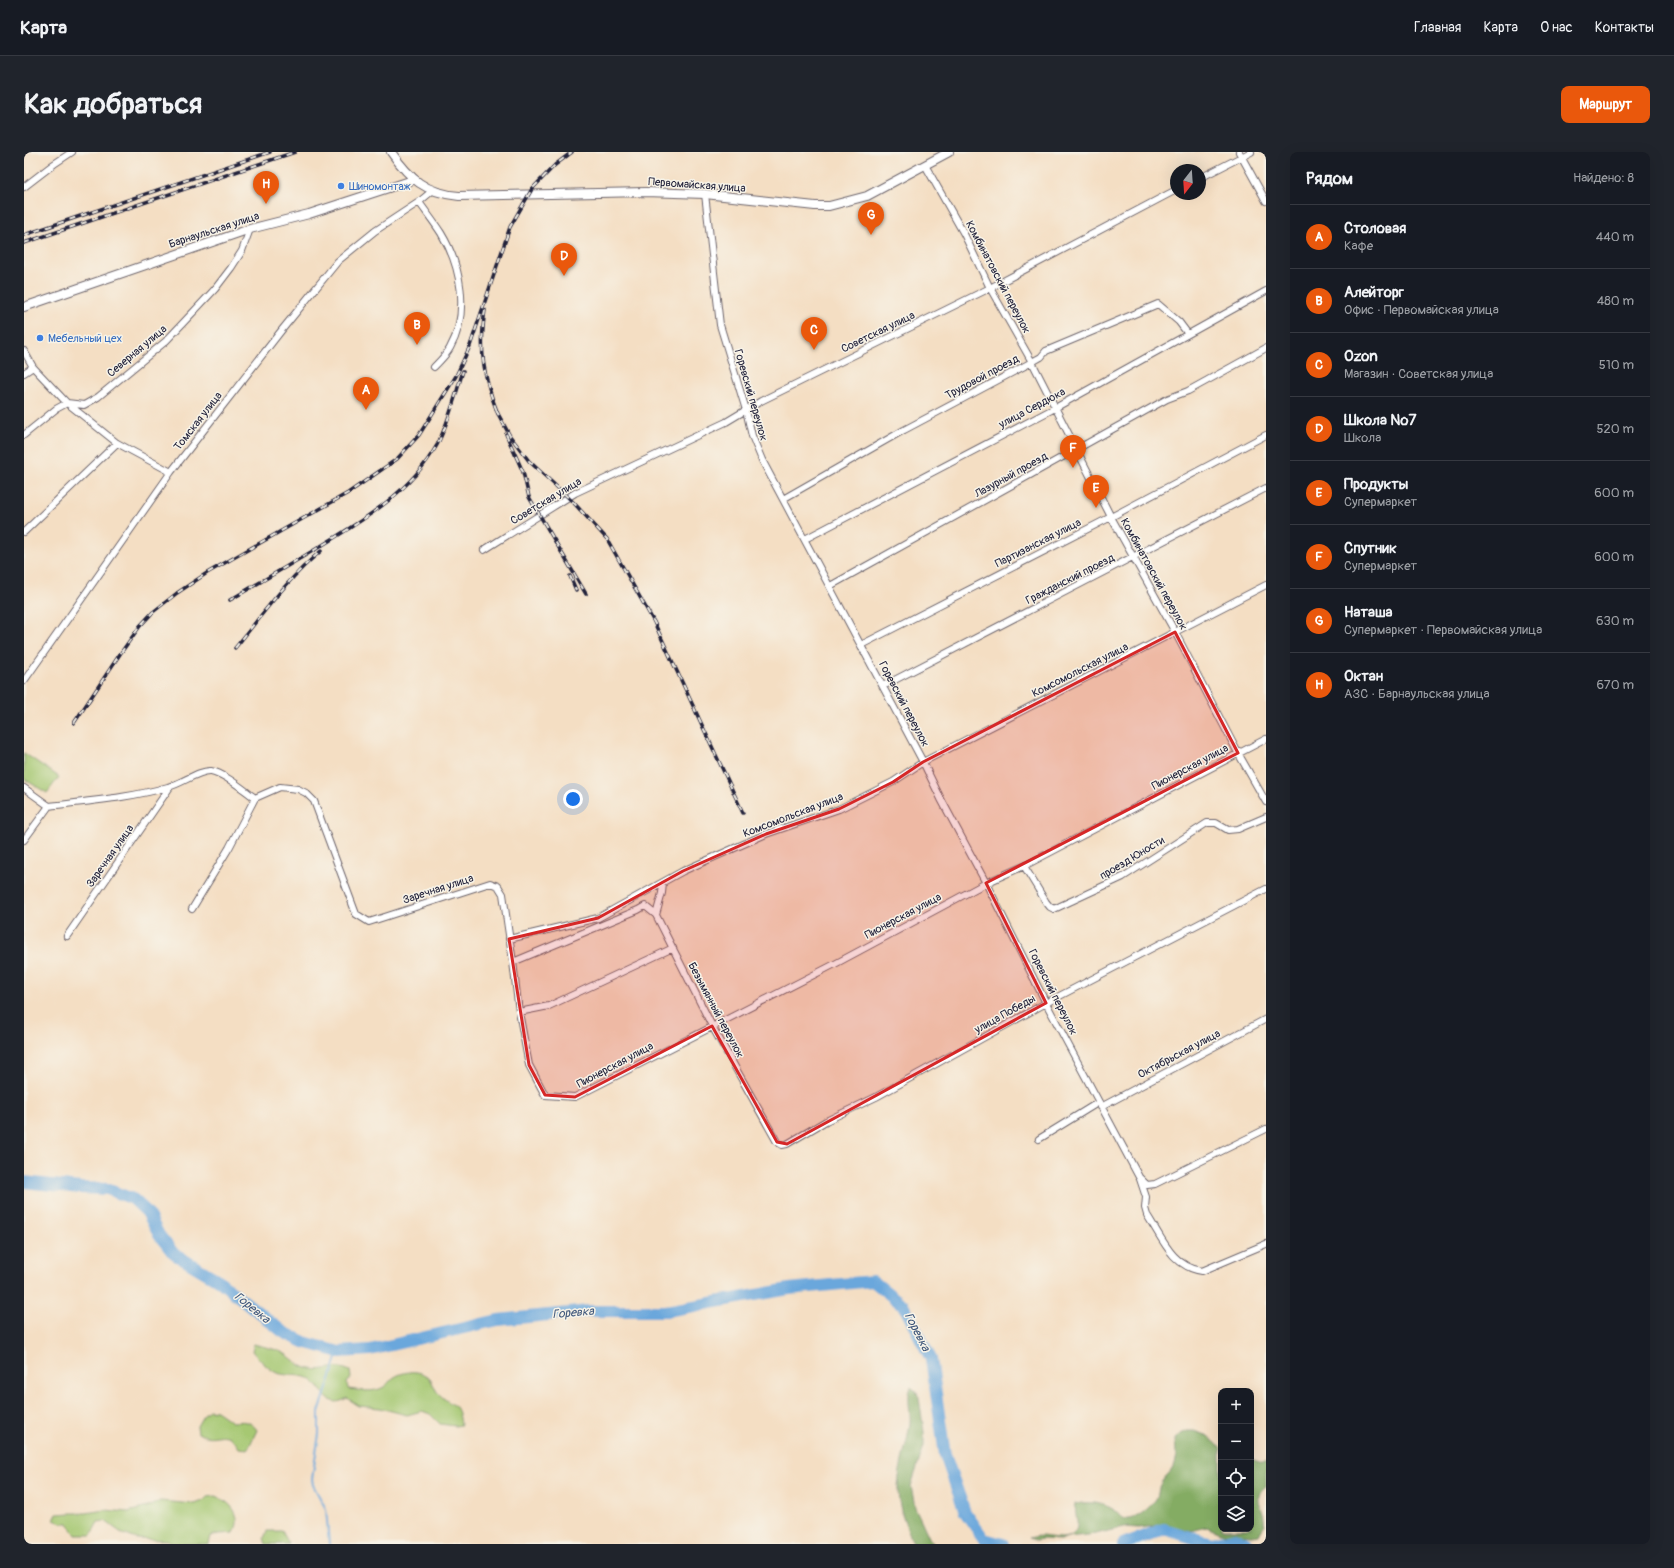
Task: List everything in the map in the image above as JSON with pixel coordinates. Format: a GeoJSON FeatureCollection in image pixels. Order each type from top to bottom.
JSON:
{"type":"FeatureCollection","features":[{"type":"Feature","properties":{"kind":"main road"},"geometry":{"type":"LineString","coordinates":[[391,152],[413,180]]}},
{"type":"Feature","properties":{"kind":"main road","name":"Первомайская улица"},"geometry":{"type":"LineString","coordinates":[[413,180],[432,191],[444,195],[459,196],[616,192],[705,194],[815,206],[829,206],[867,196],[949,152]]}},
{"type":"Feature","properties":{"kind":"main road","name":"Барнаульская улица"},"geometry":{"type":"LineString","coordinates":[[24,307],[250,228],[309,214],[413,180]]}},
{"type":"Feature","properties":{"kind":"street"},"geometry":{"type":"LineString","coordinates":[[24,187],[72,152]]}},
{"type":"Feature","properties":{"kind":"street"},"geometry":{"type":"LineString","coordinates":[[1206,174],[1240,154],[1251,152]]}},
{"type":"Feature","properties":{"kind":"street"},"geometry":{"type":"LineString","coordinates":[[1240,154],[1266,201]]}},
{"type":"Feature","properties":{"kind":"street","name":"Комбинатовский переулок"},"geometry":{"type":"LineString","coordinates":[[925,165],[964,234],[990,288],[1032,362],[1111,517],[1175,632],[1238,754],[1266,802]]}},
{"type":"Feature","properties":{"kind":"street"},"geometry":{"type":"LineString","coordinates":[[432,191],[419,202],[441,233],[452,257],[462,296],[461,320],[450,348],[434,367]]}},
{"type":"Feature","properties":{"kind":"street","name":"Советская улица"},"geometry":{"type":"LineString","coordinates":[[484,550],[575,493],[712,429],[761,400],[990,288],[1170,193]]}},
{"type":"Feature","properties":{"kind":"street","name":"Горевский переулок"},"geometry":{"type":"LineString","coordinates":[[705,194],[720,325],[746,410],[752,436],[762,460],[923,762],[1046,1003],[1091,1084],[1100,1105],[1139,1177],[1146,1198],[1145,1208],[1147,1215],[1171,1254],[1184,1266],[1193,1270],[1202,1271],[1266,1244]]}},
{"type":"Feature","properties":{"kind":"street","name":"Томская улица"},"geometry":{"type":"LineString","coordinates":[[24,681],[171,472],[281,331],[338,261],[375,231],[419,202]]}},
{"type":"Feature","properties":{"kind":"street","name":"Северная улица"},"geometry":{"type":"LineString","coordinates":[[67,403],[84,405],[92,401],[166,341],[215,289],[231,268],[242,251],[250,228]]}},
{"type":"Feature","properties":{"kind":"street","name":"улица Сердюка"},"geometry":{"type":"LineString","coordinates":[[805,539],[1055,408],[1266,291]]}},
{"type":"Feature","properties":{"kind":"street","name":"Трудовой проезд"},"geometry":{"type":"LineString","coordinates":[[783,499],[904,430],[1041,357],[1046,351],[1158,304],[1179,322],[1188,334]]}},
{"type":"Feature","properties":{"kind":"street","name":"Лазурный проезд"},"geometry":{"type":"LineString","coordinates":[[830,586],[1167,399],[1188,391],[1266,348]]}},
{"type":"Feature","properties":{"kind":"street"},"geometry":{"type":"LineString","coordinates":[[24,351],[33,367],[67,403],[117,443],[171,472]]}},
{"type":"Feature","properties":{"kind":"street"},"geometry":{"type":"LineString","coordinates":[[24,373],[33,367]]}},
{"type":"Feature","properties":{"kind":"street"},"geometry":{"type":"LineString","coordinates":[[24,435],[56,409],[67,403]]}},
{"type":"Feature","properties":{"kind":"street","name":"Партизанская улица"},"geometry":{"type":"LineString","coordinates":[[861,645],[1111,517],[1266,435]]}},
{"type":"Feature","properties":{"kind":"street"},"geometry":{"type":"LineString","coordinates":[[24,532],[117,443]]}},
{"type":"Feature","properties":{"kind":"street","name":"Гражданский проезд"},"geometry":{"type":"LineString","coordinates":[[883,686],[1134,558],[1266,488]]}},
{"type":"Feature","properties":{"kind":"street","name":"Комсомольская улица"},"geometry":{"type":"LineString","coordinates":[[509,939],[598,918],[684,871],[766,834],[839,809],[893,782],[923,762],[1266,585]]}},
{"type":"Feature","properties":{"kind":"street","name":"Пионерская улица"},"geometry":{"type":"LineString","coordinates":[[546,1095],[575,1098],[712,1026],[833,965],[986,883],[1024,866],[1266,739]]}},
{"type":"Feature","properties":{"kind":"street"},"geometry":{"type":"LineString","coordinates":[[24,788],[49,806],[102,800],[170,787],[209,771],[219,773],[255,798],[229,848],[192,909]]}},
{"type":"Feature","properties":{"kind":"street","name":"Заречная улица"},"geometry":{"type":"LineString","coordinates":[[67,936],[170,787]]}},
{"type":"Feature","properties":{"kind":"street","name":"Заречная улица"},"geometry":{"type":"LineString","coordinates":[[255,798],[280,787],[298,789],[306,793],[314,801],[356,914],[369,922],[490,883],[498,886],[503,894],[519,1012],[529,1065],[546,1095]]}},
{"type":"Feature","properties":{"kind":"street"},"geometry":{"type":"LineString","coordinates":[[24,840],[49,806]]}},
{"type":"Feature","properties":{"kind":"street","name":"проезд Юности"},"geometry":{"type":"LineString","coordinates":[[1024,866],[1046,902],[1054,909],[1123,877],[1207,823],[1216,823],[1228,830],[1238,829],[1266,816]]}},
{"type":"Feature","properties":{"kind":"street"},"geometry":{"type":"LineString","coordinates":[[513,962],[645,906],[656,915],[662,894],[663,883]]}},
{"type":"Feature","properties":{"kind":"street","name":"улица Победы"},"geometry":{"type":"LineString","coordinates":[[777,1142],[782,1145],[787,1144],[826,1121],[883,1093],[1046,1003],[1266,889]]}},
{"type":"Feature","properties":{"kind":"street","name":"Безымянный переулок"},"geometry":{"type":"LineString","coordinates":[[656,915],[712,1026],[777,1142]]}},
{"type":"Feature","properties":{"kind":"street"},"geometry":{"type":"LineString","coordinates":[[519,1012],[548,1006],[673,948]]}},
{"type":"Feature","properties":{"kind":"street","name":"Октябрьская улица"},"geometry":{"type":"LineString","coordinates":[[1039,1139],[1100,1105],[1266,1019]]}},
{"type":"Feature","properties":{"kind":"street"},"geometry":{"type":"LineString","coordinates":[[1139,1177],[1147,1184],[1155,1184],[1266,1129]]}},
{"type":"Feature","properties":{"kind":"highlighted area"},"geometry":{"type":"Polygon","coordinates":[[[1175,632],[1238,753],[986,883],[1046,1003],[787,1144],[777,1142],[712,1026],[575,1097],[545,1095],[529,1065],[509,939],[598,918],[683,871],[766,834],[839,809],[893,782],[923,762],[1175,632]]]}},
{"type":"Feature","properties":{"kind":"green space"},"geometry":{"type":"Polygon","coordinates":[[[24,753],[59,777],[47,793],[24,779],[24,753]]]}},
{"type":"Feature","properties":{"kind":"green space"},"geometry":{"type":"Polygon","coordinates":[[[254,1344],[283,1353],[307,1368],[317,1370],[339,1368],[350,1371],[351,1378],[347,1383],[348,1389],[365,1391],[378,1390],[387,1385],[393,1378],[400,1374],[409,1372],[422,1373],[430,1379],[435,1389],[444,1399],[457,1408],[461,1425],[455,1426],[440,1424],[430,1414],[422,1411],[407,1415],[380,1408],[359,1406],[347,1398],[336,1402],[329,1400],[313,1381],[305,1377],[277,1373],[270,1369],[252,1351],[254,1344]]]}},
{"type":"Feature","properties":{"kind":"green space"},"geometry":{"type":"Polygon","coordinates":[[[911,1387],[916,1391],[919,1398],[924,1432],[924,1446],[911,1486],[915,1507],[932,1544],[913,1544],[899,1502],[898,1487],[901,1463],[910,1423],[909,1400],[911,1387]]]}},
{"type":"Feature","properties":{"kind":"green space"},"geometry":{"type":"Polygon","coordinates":[[[209,1410],[216,1411],[232,1422],[240,1421],[252,1424],[257,1430],[248,1449],[239,1448],[229,1437],[210,1437],[198,1433],[197,1426],[204,1414],[209,1410]]]}},
{"type":"Feature","properties":{"kind":"green space"},"geometry":{"type":"Polygon","coordinates":[[[1187,1431],[1194,1431],[1208,1436],[1218,1445],[1218,1532],[1207,1527],[1191,1531],[1162,1525],[1139,1528],[1124,1527],[1096,1534],[1068,1537],[1072,1535],[1077,1526],[1075,1511],[1076,1504],[1092,1503],[1103,1505],[1113,1509],[1126,1519],[1134,1518],[1139,1515],[1152,1504],[1157,1497],[1160,1485],[1171,1470],[1176,1455],[1175,1439],[1187,1431]]]}},
{"type":"Feature","properties":{"kind":"green space"},"geometry":{"type":"Polygon","coordinates":[[[1254,1460],[1262,1463],[1266,1461],[1266,1486],[1261,1490],[1259,1495],[1264,1524],[1259,1535],[1252,1536],[1219,1532],[1254,1532],[1254,1460]]]}},
{"type":"Feature","properties":{"kind":"green space"},"geometry":{"type":"Polygon","coordinates":[[[215,1496],[226,1502],[234,1510],[237,1520],[234,1533],[211,1536],[209,1544],[175,1544],[167,1540],[137,1539],[123,1534],[105,1521],[98,1522],[91,1535],[76,1535],[68,1523],[61,1523],[54,1520],[57,1514],[86,1513],[105,1510],[128,1512],[148,1507],[160,1501],[195,1504],[203,1501],[207,1497],[215,1496]]]}},
{"type":"Feature","properties":{"kind":"green space"},"geometry":{"type":"Polygon","coordinates":[[[267,1531],[282,1531],[289,1544],[266,1544],[264,1538],[267,1531]]]}},
{"type":"Feature","properties":{"kind":"green space"},"geometry":{"type":"Polygon","coordinates":[[[1042,1536],[1057,1538],[1068,1537],[1060,1540],[1036,1540],[1029,1538],[1042,1536]]]}},
{"type":"Feature","properties":{"kind":"waterway","name":"Горевка"},"geometry":{"type":"LineString","coordinates":[[24,1182],[80,1188],[107,1189],[133,1199],[147,1212],[159,1235],[174,1254],[218,1280],[283,1332],[304,1342],[339,1352],[370,1350],[498,1320],[589,1311],[666,1311],[789,1289],[873,1281],[904,1306],[931,1359],[945,1455],[965,1512],[984,1539],[1003,1544]]}},
{"type":"Feature","properties":{"kind":"waterway"},"geometry":{"type":"LineString","coordinates":[[329,1544],[326,1509],[313,1485],[312,1479],[319,1434],[319,1412],[339,1352]]}},
{"type":"Feature","properties":{"kind":"waterway","name":"Горевка"},"geometry":{"type":"LineString","coordinates":[[1123,1544],[1164,1529],[1214,1543],[1235,1537],[1248,1544]]}},
{"type":"Feature","properties":{"kind":"railway"},"geometry":{"type":"LineString","coordinates":[[24,235],[270,152]]}},
{"type":"Feature","properties":{"kind":"railway"},"geometry":{"type":"LineString","coordinates":[[24,243],[295,152]]}},
{"type":"Feature","properties":{"kind":"railway"},"geometry":{"type":"LineString","coordinates":[[74,723],[120,654],[140,626],[153,612],[177,593],[207,573],[348,493],[397,459],[419,435],[456,376],[470,346],[510,227],[532,189],[555,165],[572,152]]}},
{"type":"Feature","properties":{"kind":"railway"},"geometry":{"type":"LineString","coordinates":[[485,310],[482,338],[484,363],[489,387],[498,414]]}},
{"type":"Feature","properties":{"kind":"railway"},"geometry":{"type":"LineString","coordinates":[[230,600],[351,528],[399,492],[426,462],[437,445],[448,418],[463,371]]}},
{"type":"Feature","properties":{"kind":"railway"},"geometry":{"type":"LineString","coordinates":[[496,410],[510,436],[529,461],[573,502],[607,539],[654,622],[743,813]]}},
{"type":"Feature","properties":{"kind":"railway"},"geometry":{"type":"LineString","coordinates":[[506,434],[523,472],[529,497],[586,594]]}},
{"type":"Feature","properties":{"kind":"railway"},"geometry":{"type":"LineString","coordinates":[[235,648],[286,585],[321,551]]}},
{"type":"Feature","properties":{"kind":"railway"},"geometry":{"type":"LineString","coordinates":[[570,576],[576,590]]}},
{"type":"Feature","properties":{"kind":"place","name":"Шиномонтаж"},"geometry":{"type":"Point","coordinates":[341,186]}},
{"type":"Feature","properties":{"kind":"place","name":"Октан"},"geometry":{"type":"Point","coordinates":[266,204]}},
{"type":"Feature","properties":{"kind":"place","name":"Наташа"},"geometry":{"type":"Point","coordinates":[871,235]}},
{"type":"Feature","properties":{"kind":"place","name":"Школа №7"},"geometry":{"type":"Point","coordinates":[564,276]}},
{"type":"Feature","properties":{"kind":"place","name":"Мебельный цех"},"geometry":{"type":"Point","coordinates":[40,338]}},
{"type":"Feature","properties":{"kind":"place","name":"Алейторг"},"geometry":{"type":"Point","coordinates":[417,345]}},
{"type":"Feature","properties":{"kind":"place","name":"Ozon"},"geometry":{"type":"Point","coordinates":[814,350]}},
{"type":"Feature","properties":{"kind":"place","name":"Столовая"},"geometry":{"type":"Point","coordinates":[366,410]}},
{"type":"Feature","properties":{"kind":"place","name":"Спутник"},"geometry":{"type":"Point","coordinates":[1073,468]}},
{"type":"Feature","properties":{"kind":"place","name":"Продукты"},"geometry":{"type":"Point","coordinates":[1096,508]}}]}
